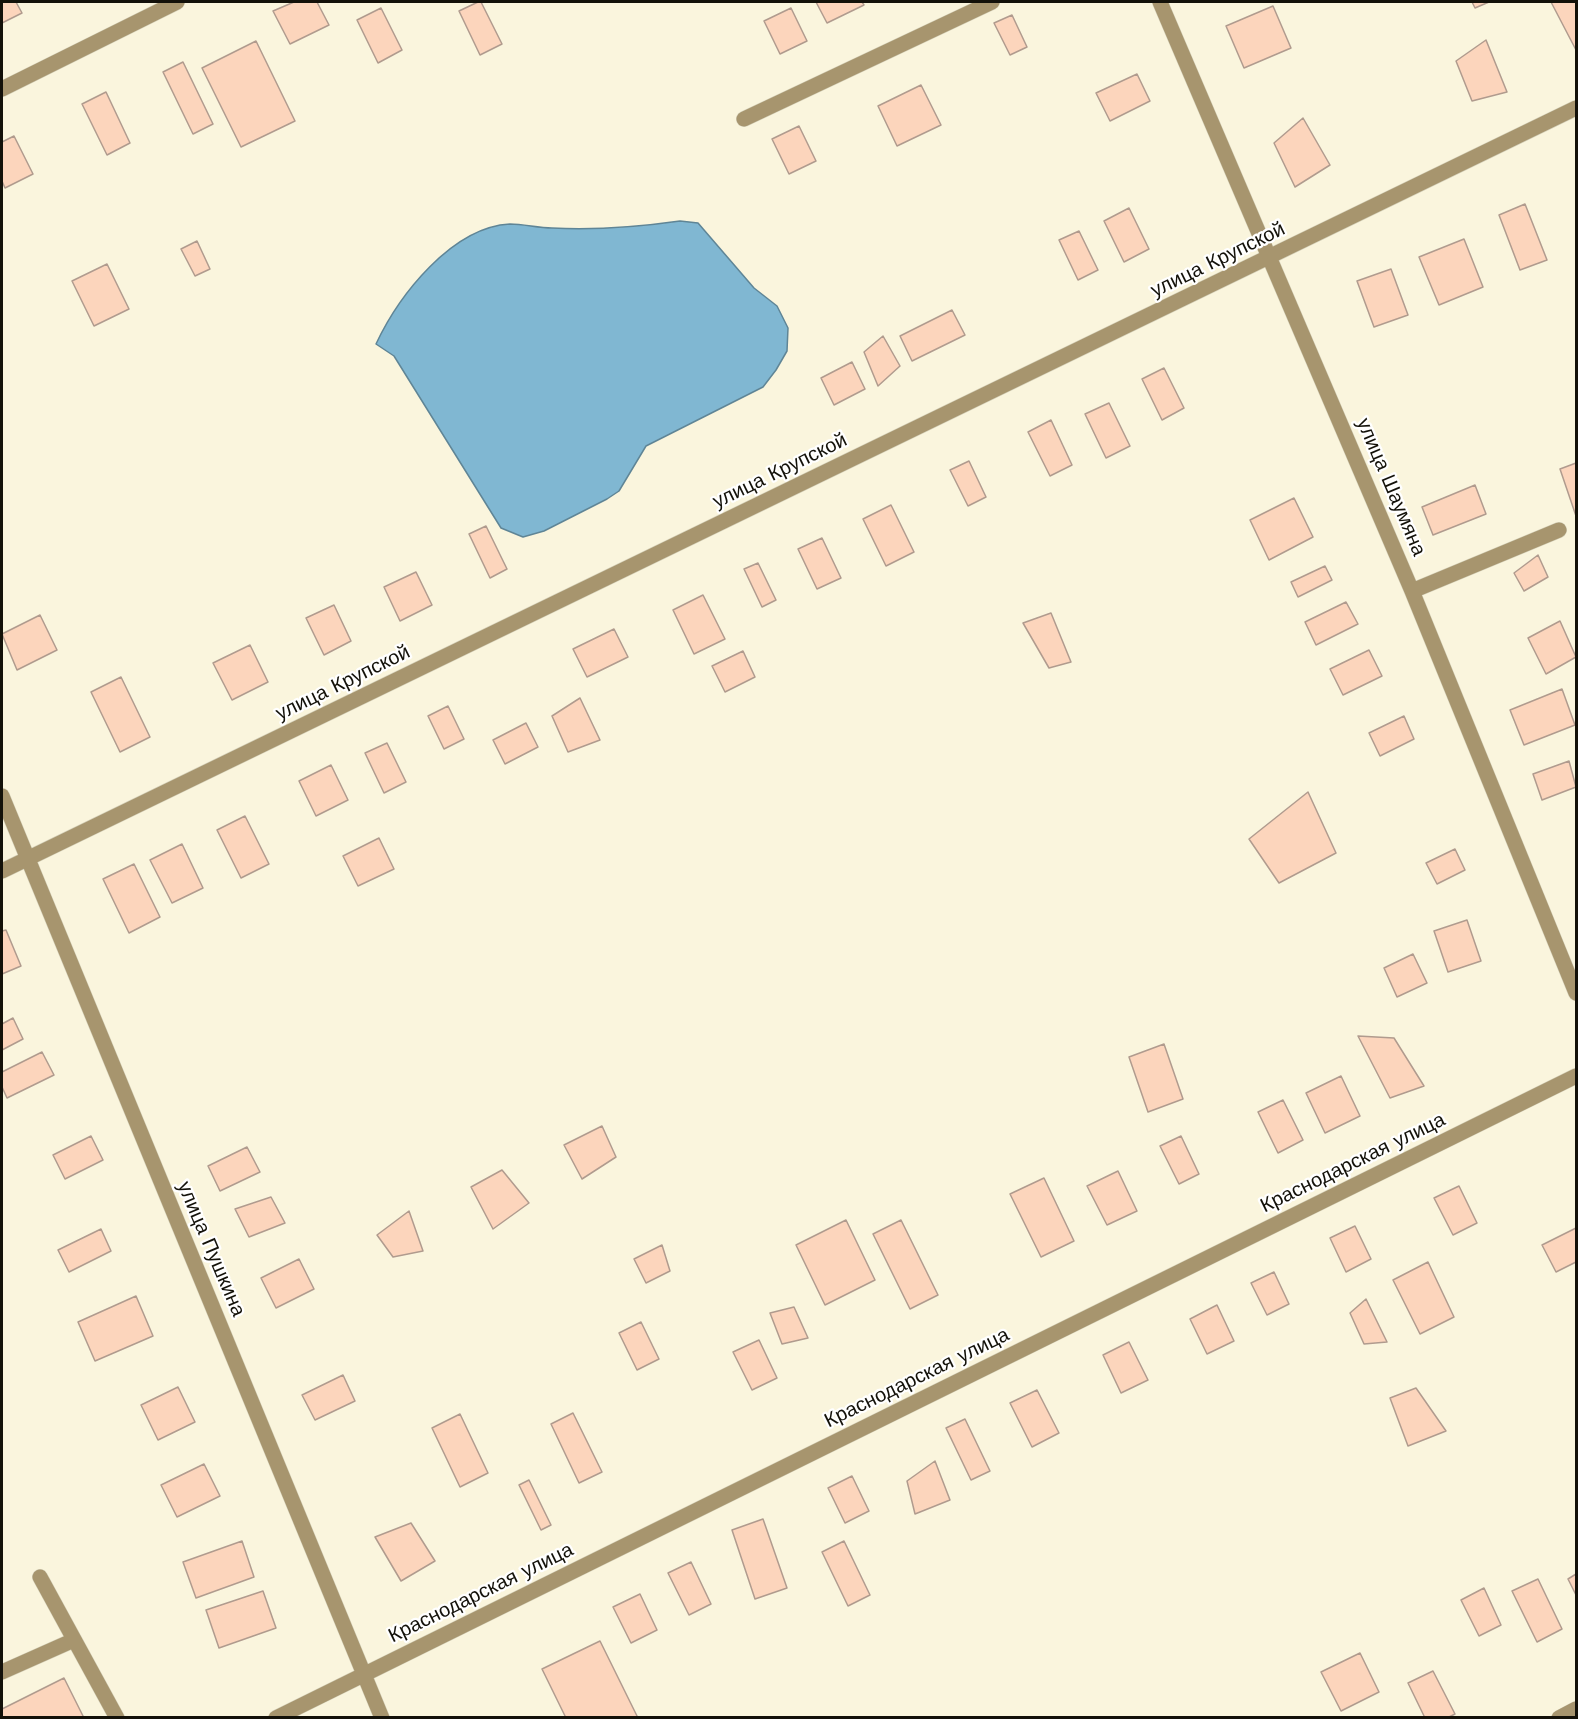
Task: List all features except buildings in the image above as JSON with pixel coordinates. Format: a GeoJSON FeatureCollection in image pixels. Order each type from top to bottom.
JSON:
{"type":"FeatureCollection","features":[{"type":"Feature","properties":{"kind":"street"},"geometry":{"type":"LineString","coordinates":[[2,89],[177,2]]}},
{"type":"Feature","properties":{"kind":"street"},"geometry":{"type":"LineString","coordinates":[[744,118],[992,2]]}},
{"type":"Feature","properties":{"kind":"street","name":"улица Шаумяна"},"geometry":{"type":"LineString","coordinates":[[1160,2],[1412,591],[1576,993]]}},
{"type":"Feature","properties":{"kind":"street","name":"улица Крупской"},"geometry":{"type":"LineString","coordinates":[[2,871],[1271,258],[1576,108]]}},
{"type":"Feature","properties":{"kind":"street"},"geometry":{"type":"LineString","coordinates":[[1412,591],[1559,530]]}},
{"type":"Feature","properties":{"kind":"street","name":"улица Пушкина"},"geometry":{"type":"LineString","coordinates":[[2,796],[26,859],[382,1718]]}},
{"type":"Feature","properties":{"kind":"street","name":"Краснодарская улица"},"geometry":{"type":"LineString","coordinates":[[276,1718],[1576,1076]]}},
{"type":"Feature","properties":{"kind":"street"},"geometry":{"type":"LineString","coordinates":[[40,1577],[117,1718]]}},
{"type":"Feature","properties":{"kind":"street"},"geometry":{"type":"LineString","coordinates":[[2,1672],[74,1640]]}},
{"type":"Feature","properties":{"kind":"street"},"geometry":{"type":"LineString","coordinates":[[1559,1718],[1576,1709]]}},
{"type":"Feature","properties":{"kind":"water"},"geometry":{"type":"Polygon","coordinates":[[[680,221],[698,223],[754,288],[777,306],[788,328],[787,351],[776,370],[763,387],[646,446],[619,491],[607,499],[544,531],[523,537],[501,528],[394,356],[376,344],[386,325],[413,285],[448,250],[468,237],[489,228],[510,224],[568,229],[599,228],[680,221]]]}}]}
